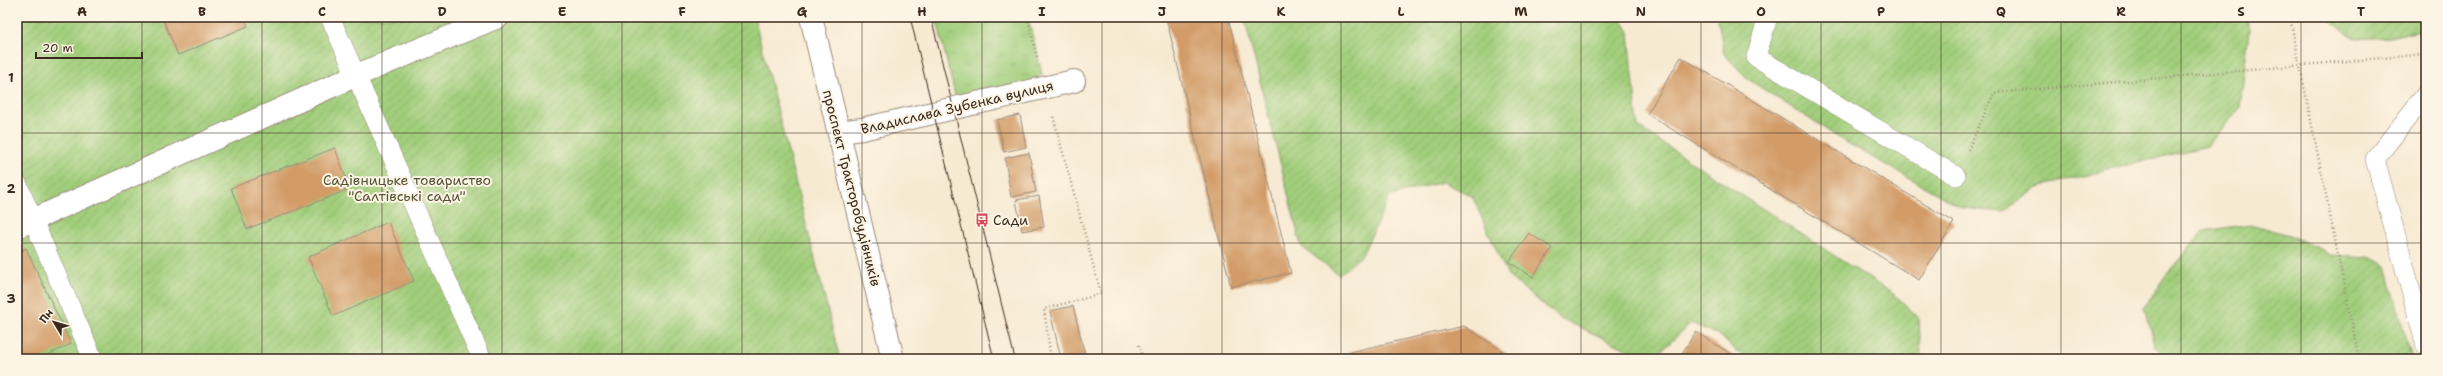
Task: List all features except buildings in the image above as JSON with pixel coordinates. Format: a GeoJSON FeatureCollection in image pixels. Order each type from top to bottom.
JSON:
{"type":"FeatureCollection","features":[{"type":"Feature","properties":{"kind":"street"},"geometry":{"type":"LineString","coordinates":[[25,223],[357,75],[498,17]]}},
{"type":"Feature","properties":{"kind":"street","name":"проспект Тракторобудівників"},"geometry":{"type":"LineString","coordinates":[[811,17],[894,359]]}},
{"type":"Feature","properties":{"kind":"street","name":"Владислава Зубенка вулиця"},"geometry":{"type":"LineString","coordinates":[[839,132],[862,129],[1074,81]]}},
{"type":"Feature","properties":{"kind":"lane"},"geometry":{"type":"LineString","coordinates":[[330,17],[482,359]]}},
{"type":"Feature","properties":{"kind":"lane"},"geometry":{"type":"LineString","coordinates":[[1768,17],[1756,57],[1956,176]]}},
{"type":"Feature","properties":{"kind":"lane"},"geometry":{"type":"LineString","coordinates":[[2426,94],[2375,159],[2426,346]]}},
{"type":"Feature","properties":{"kind":"lane"},"geometry":{"type":"LineString","coordinates":[[17,183],[25,223],[93,359]]}},
{"type":"Feature","properties":{"kind":"path"},"geometry":{"type":"LineString","coordinates":[[1027,17],[1101,294],[1044,309],[1051,359]]}},
{"type":"Feature","properties":{"kind":"path"},"geometry":{"type":"LineString","coordinates":[[2290,17],[2359,359]]}},
{"type":"Feature","properties":{"kind":"path"},"geometry":{"type":"LineString","coordinates":[[1956,176],[1994,93],[2426,54]]}},
{"type":"Feature","properties":{"kind":"path"},"geometry":{"type":"LineString","coordinates":[[1139,345],[1143,359]]}},
{"type":"Feature","properties":{"kind":"green space","name":"Садівницьке товариство \"Салтівські сади\""},"geometry":{"type":"Polygon","coordinates":[[[17,17],[754,17],[840,359],[17,359],[17,17]]]}},
{"type":"Feature","properties":{"kind":"green space"},"geometry":{"type":"Polygon","coordinates":[[[936,17],[1028,17],[1042,74],[1030,83],[961,99],[955,95],[936,17]]]}},
{"type":"Feature","properties":{"kind":"green space"},"geometry":{"type":"Polygon","coordinates":[[[1244,17],[1620,17],[1629,32],[1638,127],[1896,296],[1919,318],[1921,356],[1919,359],[1745,359],[1719,335],[1691,323],[1653,359],[1648,359],[1560,318],[1508,276],[1472,196],[1443,182],[1390,196],[1362,255],[1339,275],[1301,246],[1244,17]]]}},
{"type":"Feature","properties":{"kind":"green space"},"geometry":{"type":"Polygon","coordinates":[[[1720,17],[2247,17],[2249,31],[2240,108],[2207,146],[2038,187],[2003,212],[1962,208],[1844,141],[1749,80],[1724,54],[1718,20],[1720,17]]]}},
{"type":"Feature","properties":{"kind":"green space"},"geometry":{"type":"Polygon","coordinates":[[[2326,17],[2426,17],[2426,30],[2389,37],[2356,39],[2326,17]]]}},
{"type":"Feature","properties":{"kind":"green space"},"geometry":{"type":"Polygon","coordinates":[[[2250,224],[2290,235],[2333,255],[2372,257],[2386,266],[2412,359],[2168,359],[2154,345],[2144,308],[2166,275],[2203,231],[2250,224]]]}},
{"type":"Feature","properties":{"kind":"tram line"},"geometry":{"type":"LineString","coordinates":[[910,17],[994,359]]}},
{"type":"Feature","properties":{"kind":"tram line"},"geometry":{"type":"LineString","coordinates":[[931,17],[1015,359]]}},
{"type":"Feature","properties":{"kind":"place","name":"Сади"},"geometry":{"type":"Point","coordinates":[982,220]}}]}
